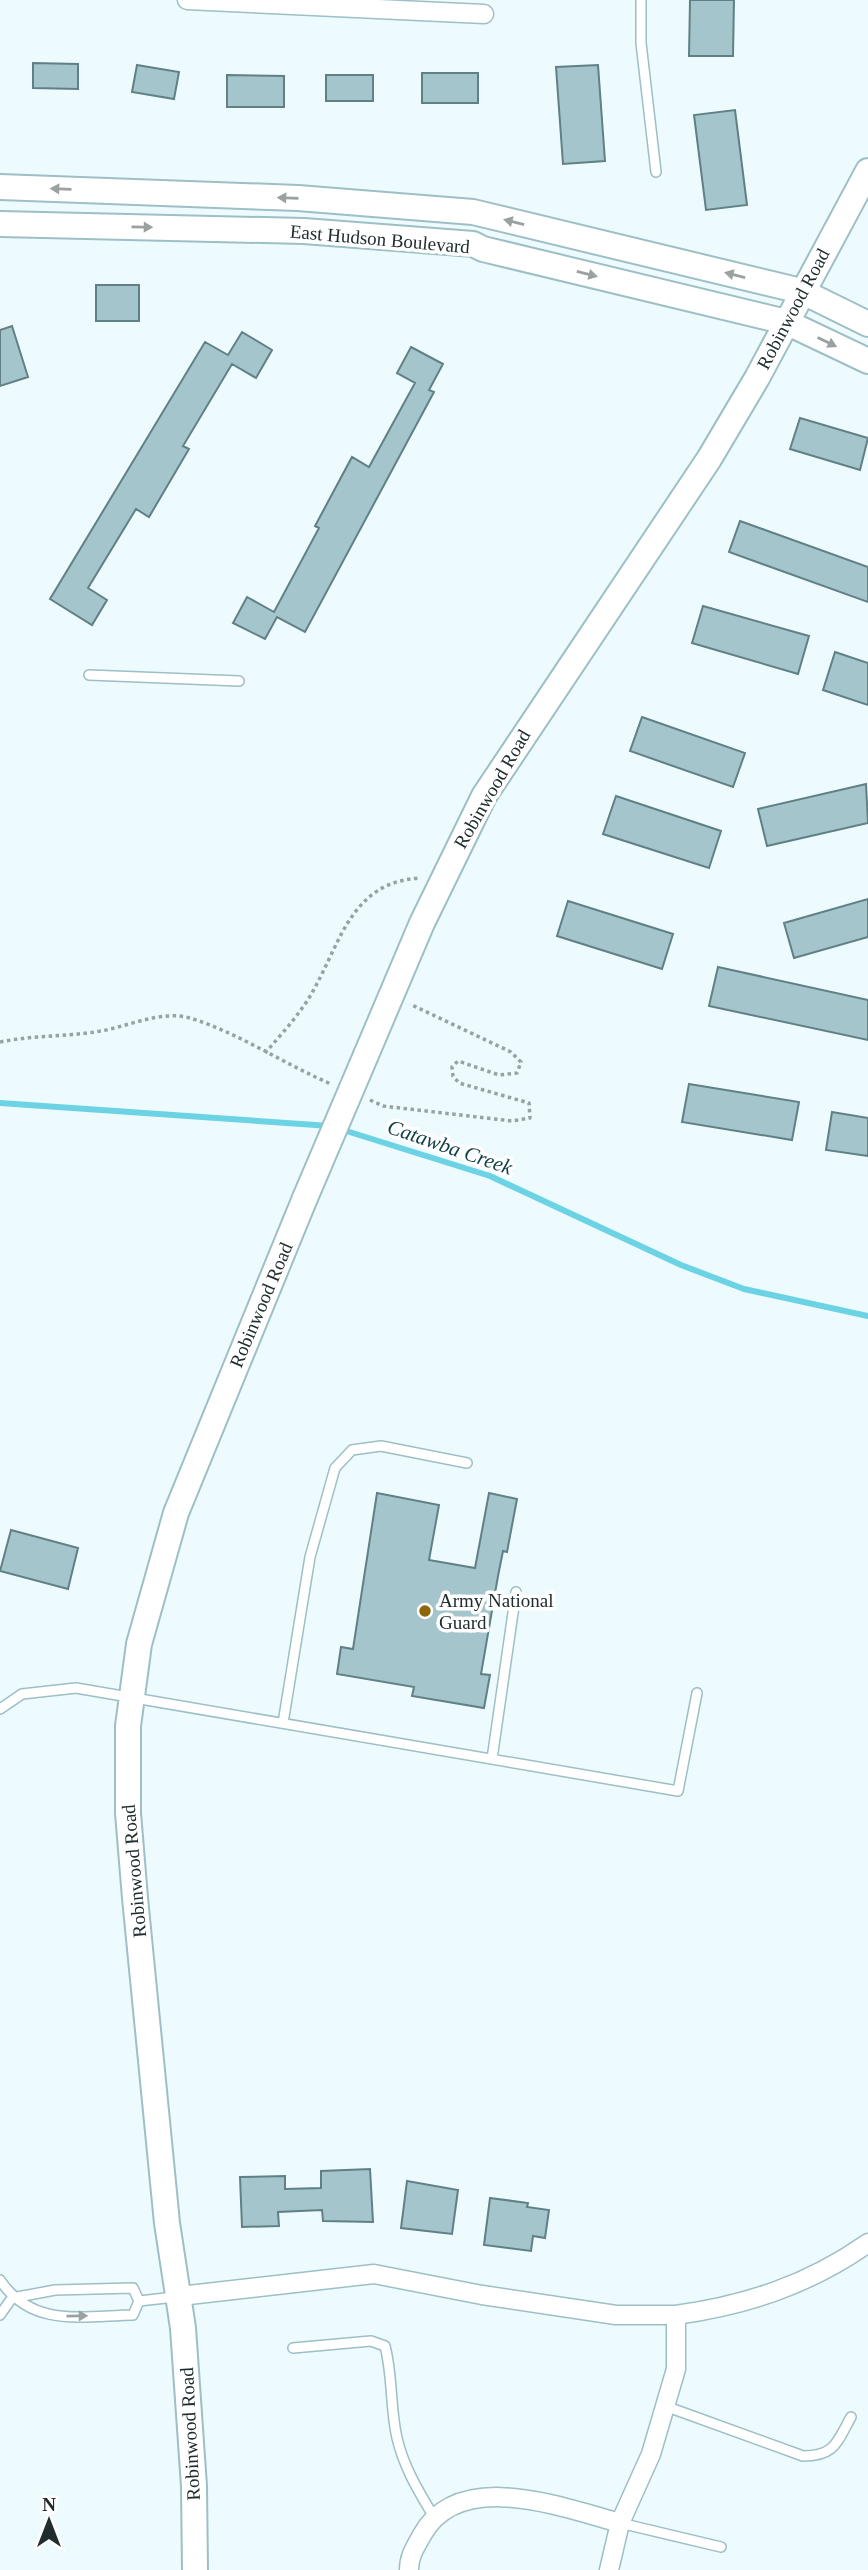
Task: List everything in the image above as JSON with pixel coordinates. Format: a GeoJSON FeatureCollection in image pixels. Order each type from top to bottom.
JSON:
{"type":"FeatureCollection","features":[{"type":"Feature","properties":{"kind":"main road","name":"Robinwood Road"},"geometry":{"type":"LineString","coordinates":[[195,2570],[194,2486],[180,2296],[167,2223],[128,1813],[131,1697],[153,1587],[176,1513],[305,1198],[443,878],[491,785],[709,459],[868,171]]}},
{"type":"Feature","properties":{"kind":"main road","name":"East Hudson Boulevard"},"geometry":{"type":"LineString","coordinates":[[0,187],[298,198],[473,212],[801,291],[868,324]]}},
{"type":"Feature","properties":{"kind":"main road","name":"East Hudson Boulevard"},"geometry":{"type":"LineString","coordinates":[[0,223],[304,231],[473,244],[484,249],[786,322],[868,361]]}},
{"type":"Feature","properties":{"kind":"street"},"geometry":{"type":"LineString","coordinates":[[187,0],[484,14]]}},
{"type":"Feature","properties":{"kind":"street"},"geometry":{"type":"LineString","coordinates":[[180,2296],[374,2274],[482,2295],[616,2315],[676,2315],[727,2308],[788,2289],[835,2266],[868,2243]]}},
{"type":"Feature","properties":{"kind":"street"},"geometry":{"type":"LineString","coordinates":[[609,2570],[620,2523],[651,2454],[676,2369],[676,2315]]}},
{"type":"Feature","properties":{"kind":"street"},"geometry":{"type":"LineString","coordinates":[[410,2570],[410,2557],[434,2518],[463,2499],[530,2498],[620,2523]]}},
{"type":"Feature","properties":{"kind":"lane"},"geometry":{"type":"LineString","coordinates":[[641,0],[641,43],[656,172]]}},
{"type":"Feature","properties":{"kind":"lane"},"geometry":{"type":"LineString","coordinates":[[89,675],[239,681]]}},
{"type":"Feature","properties":{"kind":"lane"},"geometry":{"type":"LineString","coordinates":[[283,1723],[310,1557],[335,1468],[352,1450],[381,1447],[467,1463]]}},
{"type":"Feature","properties":{"kind":"lane"},"geometry":{"type":"LineString","coordinates":[[492,1759],[516,1592]]}},
{"type":"Feature","properties":{"kind":"lane"},"geometry":{"type":"LineString","coordinates":[[0,1709],[22,1694],[76,1688],[678,1791],[697,1693]]}},
{"type":"Feature","properties":{"kind":"lane"},"geometry":{"type":"LineString","coordinates":[[0,2280],[12,2298],[51,2317],[133,2315],[139,2301],[133,2288],[55,2290],[12,2298],[0,2315]]}},
{"type":"Feature","properties":{"kind":"lane"},"geometry":{"type":"LineString","coordinates":[[139,2301],[180,2296]]}},
{"type":"Feature","properties":{"kind":"lane"},"geometry":{"type":"LineString","coordinates":[[293,2348],[371,2341],[385,2346],[390,2366],[397,2437],[410,2475],[434,2518]]}},
{"type":"Feature","properties":{"kind":"lane"},"geometry":{"type":"LineString","coordinates":[[665,2406],[803,2456],[822,2456],[834,2447],[851,2417]]}},
{"type":"Feature","properties":{"kind":"lane"},"geometry":{"type":"LineString","coordinates":[[620,2523],[721,2547]]}},
{"type":"Feature","properties":{"kind":"path"},"geometry":{"type":"LineString","coordinates":[[265,1053],[309,999],[349,919],[363,901],[389,883],[417,878],[443,878]]}},
{"type":"Feature","properties":{"kind":"building"},"geometry":{"type":"Polygon","coordinates":[[[690,0],[734,0],[733,56],[689,56],[690,0]]]}},
{"type":"Feature","properties":{"kind":"building"},"geometry":{"type":"Polygon","coordinates":[[[33,63],[78,64],[78,89],[33,88],[33,63]]]}},
{"type":"Feature","properties":{"kind":"building"},"geometry":{"type":"Polygon","coordinates":[[[137,65],[179,72],[174,99],[132,92],[137,65]]]}},
{"type":"Feature","properties":{"kind":"building"},"geometry":{"type":"Polygon","coordinates":[[[598,65],[605,161],[563,164],[556,67],[598,65]]]}},
{"type":"Feature","properties":{"kind":"building"},"geometry":{"type":"Polygon","coordinates":[[[422,73],[478,73],[478,103],[422,103],[422,73]]]}},
{"type":"Feature","properties":{"kind":"building"},"geometry":{"type":"Polygon","coordinates":[[[227,75],[284,76],[284,107],[227,107],[227,75]]]}},
{"type":"Feature","properties":{"kind":"building"},"geometry":{"type":"Polygon","coordinates":[[[326,75],[373,75],[373,101],[326,101],[326,75]]]}},
{"type":"Feature","properties":{"kind":"building"},"geometry":{"type":"Polygon","coordinates":[[[735,110],[747,205],[706,210],[694,115],[735,110]]]}},
{"type":"Feature","properties":{"kind":"building"},"geometry":{"type":"Polygon","coordinates":[[[96,285],[139,285],[139,321],[96,321],[96,285]]]}},
{"type":"Feature","properties":{"kind":"building"},"geometry":{"type":"Polygon","coordinates":[[[12,326],[28,377],[0,386],[0,330],[12,326]]]}},
{"type":"Feature","properties":{"kind":"building"},"geometry":{"type":"Polygon","coordinates":[[[242,332],[272,350],[256,378],[232,364],[183,446],[189,449],[149,517],[136,509],[88,588],[107,600],[92,625],[50,599],[205,342],[228,355],[242,332]]]}},
{"type":"Feature","properties":{"kind":"building"},"geometry":{"type":"Polygon","coordinates":[[[411,347],[443,364],[429,390],[434,392],[305,632],[277,617],[265,639],[233,623],[247,597],[274,612],[319,528],[315,526],[352,457],[369,467],[415,383],[397,373],[411,347]]]}},
{"type":"Feature","properties":{"kind":"building"},"geometry":{"type":"Polygon","coordinates":[[[800,418],[868,438],[860,470],[790,449],[800,418]]]}},
{"type":"Feature","properties":{"kind":"building"},"geometry":{"type":"Polygon","coordinates":[[[740,521],[868,567],[868,602],[729,552],[740,521]]]}},
{"type":"Feature","properties":{"kind":"building"},"geometry":{"type":"Polygon","coordinates":[[[703,606],[809,636],[798,674],[692,643],[703,606]]]}},
{"type":"Feature","properties":{"kind":"building"},"geometry":{"type":"Polygon","coordinates":[[[835,652],[868,663],[868,705],[823,690],[835,652]]]}},
{"type":"Feature","properties":{"kind":"building"},"geometry":{"type":"Polygon","coordinates":[[[642,717],[745,753],[733,787],[630,751],[642,717]]]}},
{"type":"Feature","properties":{"kind":"building"},"geometry":{"type":"Polygon","coordinates":[[[866,784],[868,823],[767,846],[758,809],[866,784]]]}},
{"type":"Feature","properties":{"kind":"building"},"geometry":{"type":"Polygon","coordinates":[[[616,796],[721,831],[709,868],[603,834],[616,796]]]}},
{"type":"Feature","properties":{"kind":"building"},"geometry":{"type":"Polygon","coordinates":[[[868,899],[868,937],[794,958],[784,923],[868,899]]]}},
{"type":"Feature","properties":{"kind":"building"},"geometry":{"type":"Polygon","coordinates":[[[568,901],[673,934],[662,969],[557,936],[568,901]]]}},
{"type":"Feature","properties":{"kind":"building"},"geometry":{"type":"Polygon","coordinates":[[[718,967],[868,1000],[868,1040],[709,1006],[718,967]]]}},
{"type":"Feature","properties":{"kind":"building"},"geometry":{"type":"Polygon","coordinates":[[[689,1084],[799,1102],[792,1140],[682,1122],[689,1084]]]}},
{"type":"Feature","properties":{"kind":"building"},"geometry":{"type":"Polygon","coordinates":[[[832,1112],[868,1118],[868,1156],[826,1150],[832,1112]]]}},
{"type":"Feature","properties":{"kind":"building","name":"Army National Guard"},"geometry":{"type":"Polygon","coordinates":[[[377,1493],[439,1505],[429,1560],[475,1568],[489,1493],[517,1499],[507,1552],[503,1551],[481,1674],[490,1675],[484,1708],[412,1696],[414,1687],[337,1674],[341,1647],[353,1649],[377,1493]]]}},
{"type":"Feature","properties":{"kind":"building"},"geometry":{"type":"Polygon","coordinates":[[[11,1530],[78,1548],[68,1589],[0,1571],[11,1530]]]}},
{"type":"Feature","properties":{"kind":"building"},"geometry":{"type":"Polygon","coordinates":[[[370,2169],[373,2222],[323,2221],[322,2210],[278,2212],[279,2226],[242,2227],[240,2177],[285,2176],[285,2189],[321,2188],[321,2171],[370,2169]]]}},
{"type":"Feature","properties":{"kind":"building"},"geometry":{"type":"Polygon","coordinates":[[[407,2181],[458,2190],[452,2234],[401,2228],[407,2181]]]}},
{"type":"Feature","properties":{"kind":"building"},"geometry":{"type":"Polygon","coordinates":[[[490,2198],[528,2203],[527,2207],[549,2210],[545,2238],[533,2236],[531,2251],[484,2245],[490,2198]]]}},
{"type":"Feature","properties":{"kind":"waterway","name":"Catawba Creek"},"geometry":{"type":"LineString","coordinates":[[0,1103],[330,1126]]}},
{"type":"Feature","properties":{"kind":"waterway","name":"Catawba Creek"},"geometry":{"type":"LineString","coordinates":[[340,1129],[490,1176],[681,1265],[744,1289],[868,1316]]}},
{"type":"Feature","properties":{"kind":"place","name":"Army National Guard"},"geometry":{"type":"Point","coordinates":[425,1611]}}]}
